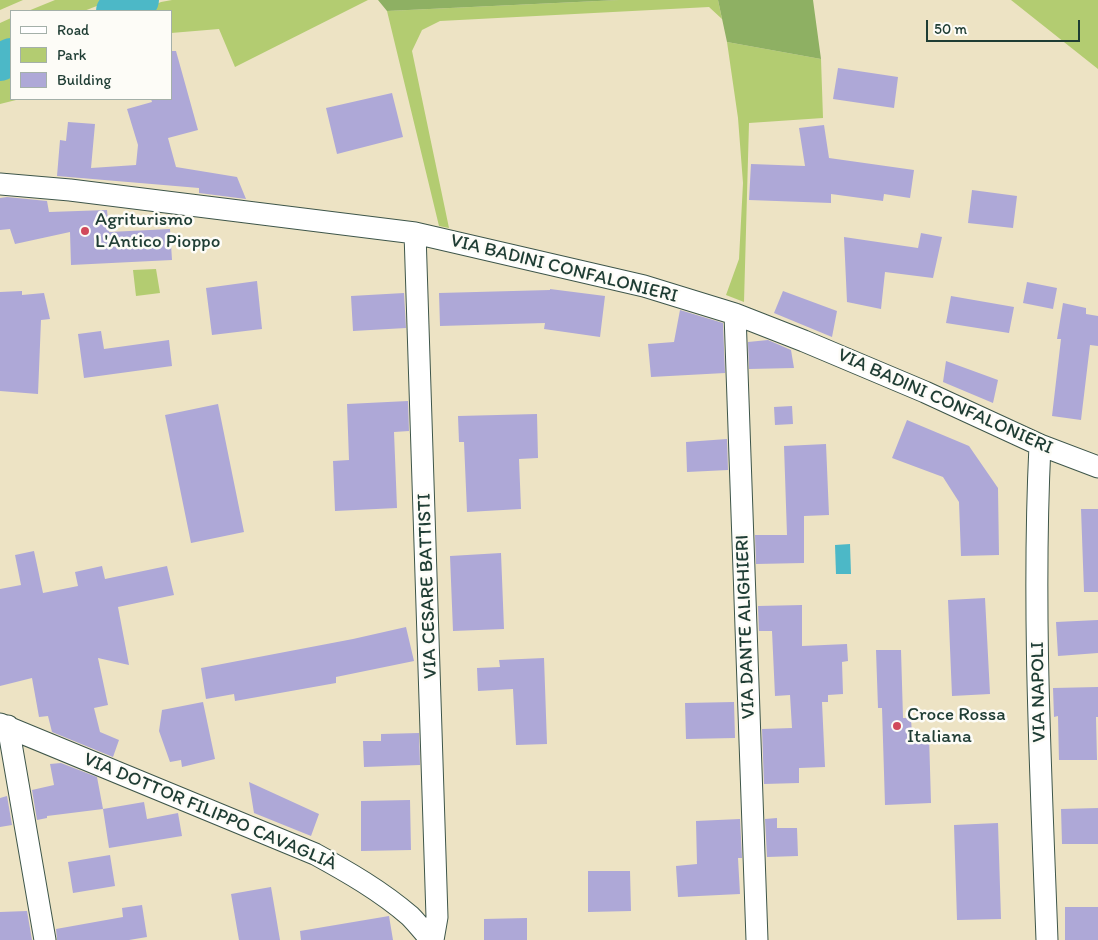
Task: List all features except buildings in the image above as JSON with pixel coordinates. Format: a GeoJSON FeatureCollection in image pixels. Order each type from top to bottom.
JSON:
{"type":"FeatureCollection","features":[{"type":"Feature","properties":{"kind":"street","name":"VIA BADINI CONFALONIERI"},"geometry":{"type":"LineString","coordinates":[[0,184],[70,190],[415,233],[644,286],[735,314],[804,341],[916,388],[1040,444],[1098,467]]}},
{"type":"Feature","properties":{"kind":"street","name":"VIA CESARE BATTISTI"},"geometry":{"type":"LineString","coordinates":[[415,233],[438,916],[432,940]]}},
{"type":"Feature","properties":{"kind":"street","name":"VIA DANTE ALIGHIERI"},"geometry":{"type":"LineString","coordinates":[[735,314],[757,940]]}},
{"type":"Feature","properties":{"kind":"street","name":"VIA NAPOLI"},"geometry":{"type":"LineString","coordinates":[[1040,444],[1037,508],[1039,715],[1047,940]]}},
{"type":"Feature","properties":{"kind":"street","name":"VIA DOTTOR FILIPPO CAVAGLIÀ"},"geometry":{"type":"LineString","coordinates":[[4,725],[315,854],[381,893],[411,917],[432,940]]}},
{"type":"Feature","properties":{"kind":"street"},"geometry":{"type":"LineString","coordinates":[[4,725],[45,940]]}},
{"type":"Feature","properties":{"kind":"green space"},"geometry":{"type":"Polygon","coordinates":[[[0,0],[23,0],[0,10],[0,0]]]}},
{"type":"Feature","properties":{"kind":"green space"},"geometry":{"type":"Polygon","coordinates":[[[55,0],[112,0],[87,10],[30,10],[55,0]]]}},
{"type":"Feature","properties":{"kind":"green space"},"geometry":{"type":"Polygon","coordinates":[[[172,0],[368,0],[235,67],[219,29],[172,33],[172,10],[143,10],[161,2],[172,0]]]}},
{"type":"Feature","properties":{"kind":"green space"},"geometry":{"type":"Polygon","coordinates":[[[378,0],[619,0],[387,11],[378,0]]]}},
{"type":"Feature","properties":{"kind":"green space"},"geometry":{"type":"Polygon","coordinates":[[[619,0],[718,0],[722,19],[709,7],[440,21],[422,30],[412,51],[449,228],[439,226],[387,11],[619,0]]]}},
{"type":"Feature","properties":{"kind":"green space"},"geometry":{"type":"Polygon","coordinates":[[[718,0],[813,0],[821,59],[727,42],[718,0]]]}},
{"type":"Feature","properties":{"kind":"green space"},"geometry":{"type":"Polygon","coordinates":[[[1011,0],[1098,0],[1098,69],[1011,0]]]}},
{"type":"Feature","properties":{"kind":"green space"},"geometry":{"type":"Polygon","coordinates":[[[10,18],[10,40],[0,45],[0,23],[10,18]]]}},
{"type":"Feature","properties":{"kind":"green space"},"geometry":{"type":"Polygon","coordinates":[[[727,42],[821,59],[823,118],[749,123],[744,302],[726,295],[739,259],[743,183],[738,118],[727,42]]]}},
{"type":"Feature","properties":{"kind":"green space"},"geometry":{"type":"Polygon","coordinates":[[[10,70],[10,100],[16,100],[0,104],[0,75],[10,70]]]}},
{"type":"Feature","properties":{"kind":"green space"},"geometry":{"type":"Polygon","coordinates":[[[156,269],[160,293],[136,296],[133,270],[156,269]]]}},
{"type":"Feature","properties":{"kind":"water"},"geometry":{"type":"Polygon","coordinates":[[[850,544],[851,574],[836,574],[835,545],[850,544]]]}},
{"type":"Feature","properties":{"kind":"waterway"},"geometry":{"type":"LineString","coordinates":[[117,10],[140,0]]}},
{"type":"Feature","properties":{"kind":"waterway"},"geometry":{"type":"LineString","coordinates":[[0,62],[10,57]]}},
{"type":"Feature","properties":{"kind":"place","name":"Agriturismo L'Antico Pioppo"},"geometry":{"type":"Point","coordinates":[85,231]}},
{"type":"Feature","properties":{"kind":"place","name":"Croce Rossa Italiana"},"geometry":{"type":"Point","coordinates":[897,726]}}]}
